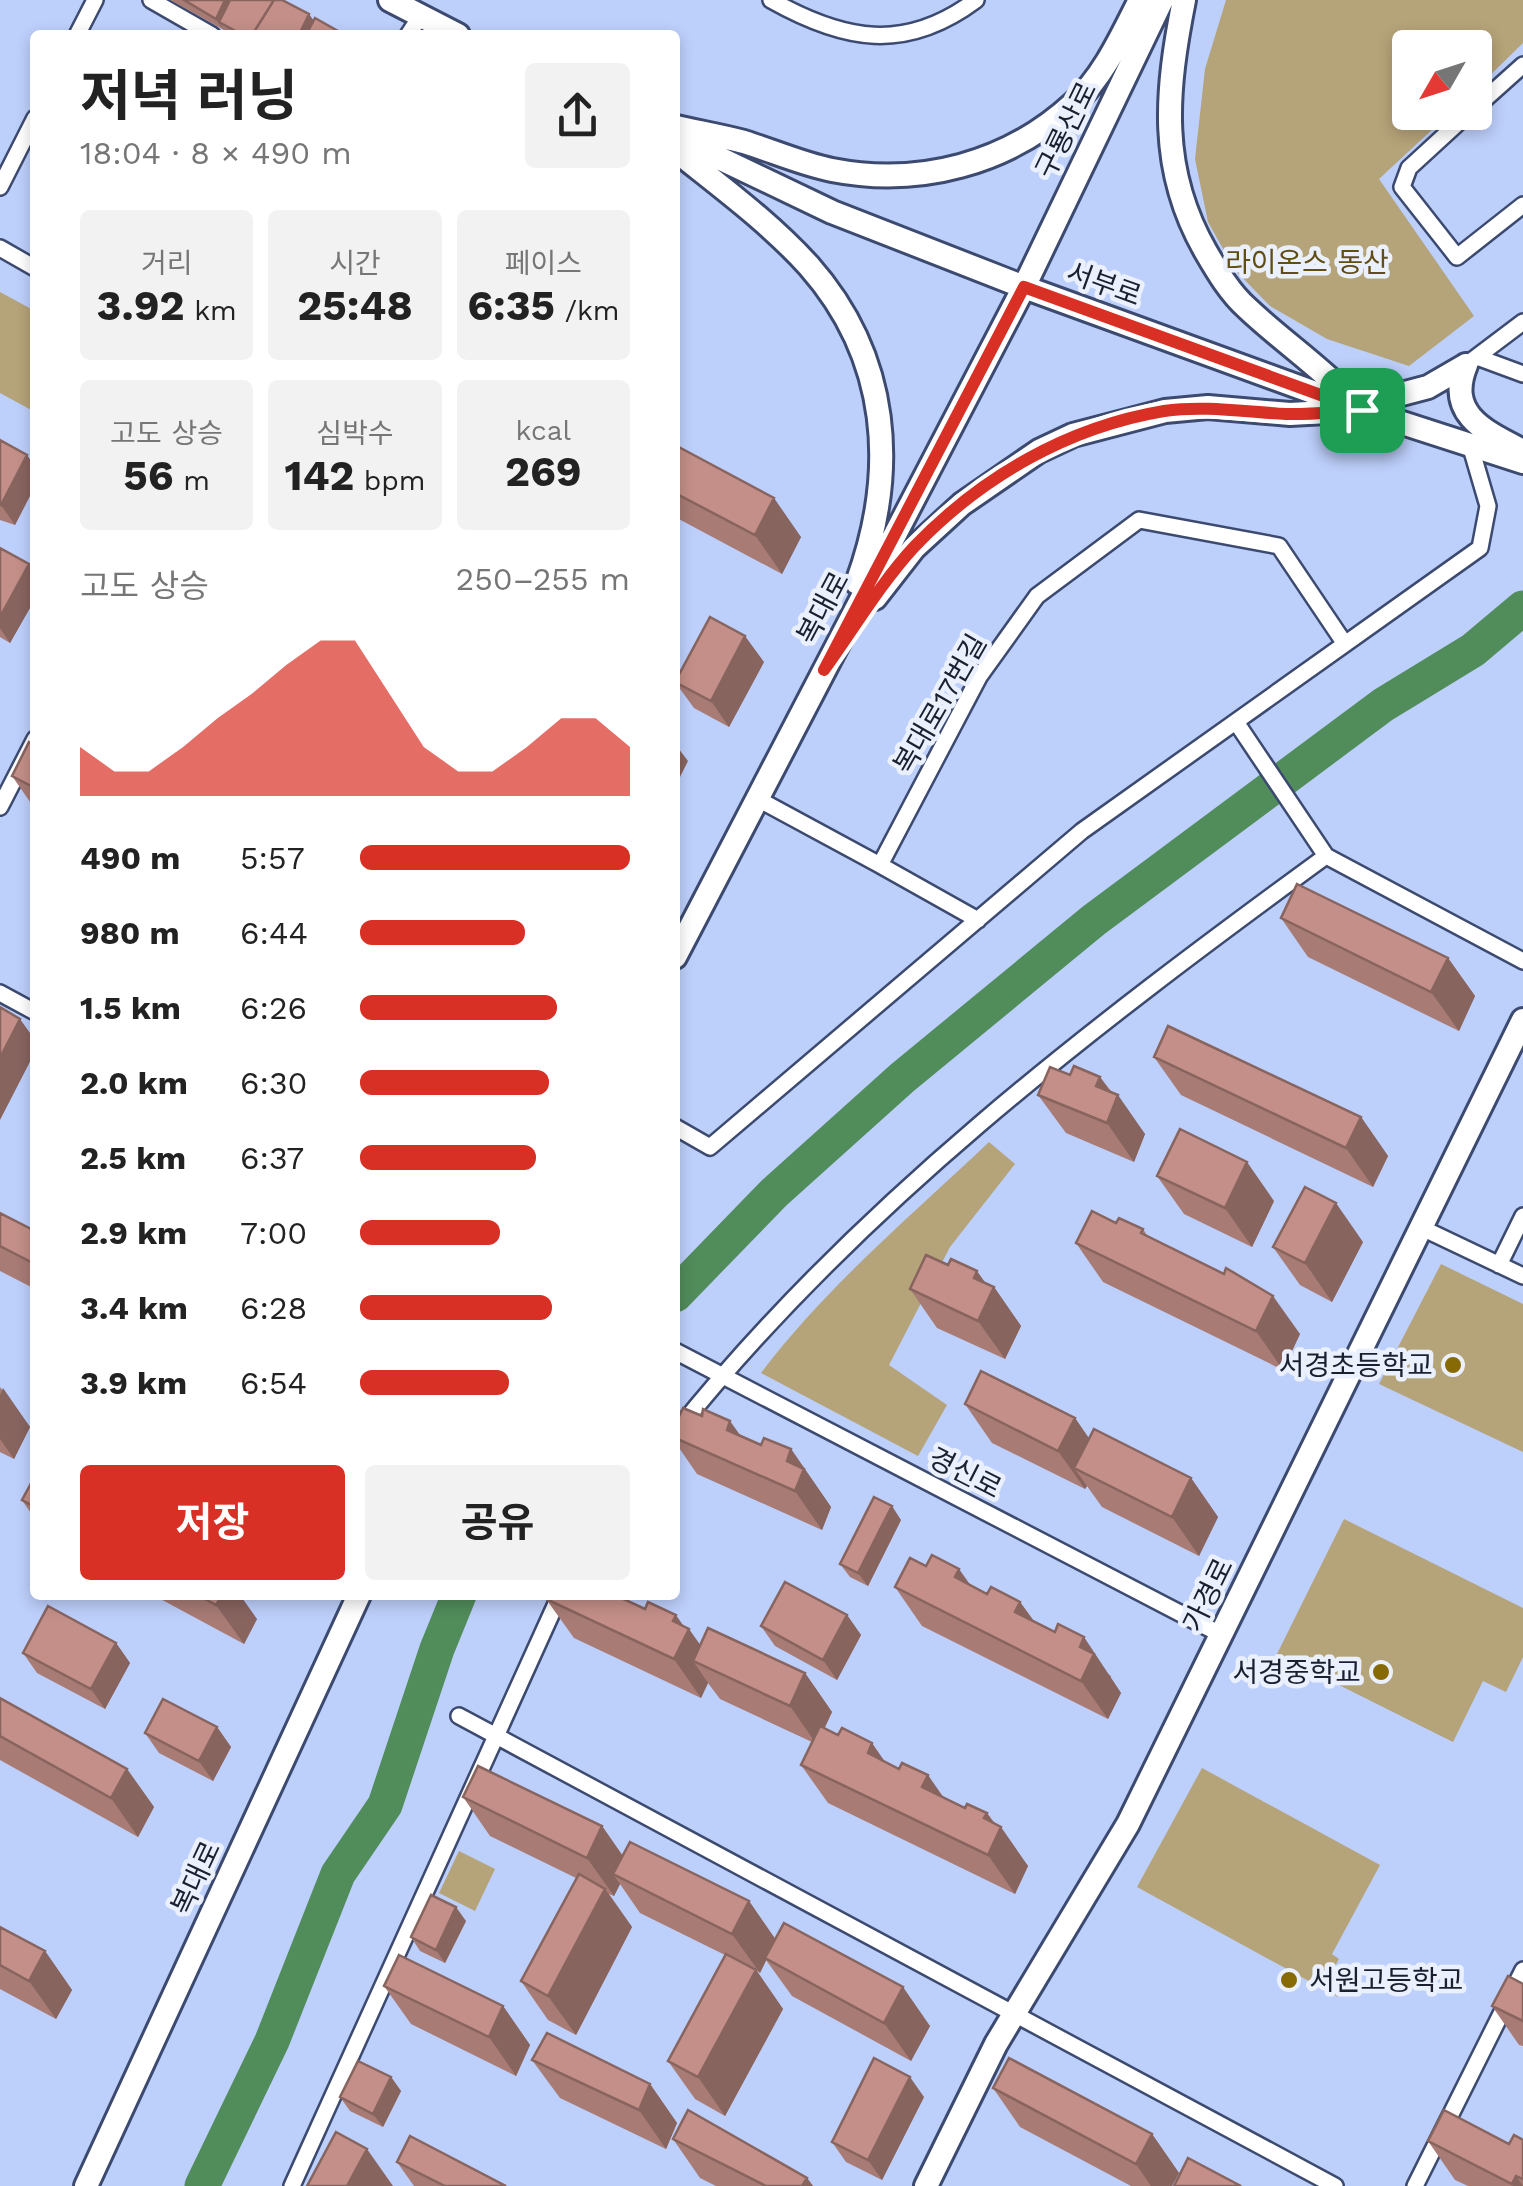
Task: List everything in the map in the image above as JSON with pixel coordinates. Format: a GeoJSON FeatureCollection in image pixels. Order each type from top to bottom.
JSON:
{"type":"FeatureCollection","features":[{"type":"Feature","properties":{"kind":"main road"},"geometry":{"type":"LineString","coordinates":[[390,0],[447,30]]}},
{"type":"Feature","properties":{"kind":"main road"},"geometry":{"type":"LineString","coordinates":[[680,128],[740,141],[828,169],[875,176],[928,174],[969,165],[1008,148],[1076,102],[1098,75],[1140,0]]}},
{"type":"Feature","properties":{"kind":"main road","name":"구룡산로"},"geometry":{"type":"LineString","coordinates":[[1024,287],[1162,0]]}},
{"type":"Feature","properties":{"kind":"main road"},"geometry":{"type":"LineString","coordinates":[[1184,0],[1171,65],[1171,159],[1181,199],[1197,236],[1216,270],[1243,305],[1324,370],[1362,410]]}},
{"type":"Feature","properties":{"kind":"main road","name":"서부로"},"geometry":{"type":"LineString","coordinates":[[680,139],[832,212],[1024,287],[1362,410],[1523,462]]}},
{"type":"Feature","properties":{"kind":"main road"},"geometry":{"type":"LineString","coordinates":[[680,154],[757,215],[807,264],[830,293],[870,368],[882,447],[882,488],[872,540],[824,670]]}},
{"type":"Feature","properties":{"kind":"main road","name":"복대로"},"geometry":{"type":"LineString","coordinates":[[680,947],[1024,287]]}},
{"type":"Feature","properties":{"kind":"main road"},"geometry":{"type":"LineString","coordinates":[[824,670],[914,548],[962,504],[1056,443],[1111,423],[1165,411],[1208,408],[1290,414],[1362,410],[1394,396],[1428,388],[1472,361]]}},
{"type":"Feature","properties":{"kind":"main road"},"geometry":{"type":"LineString","coordinates":[[1472,361],[1458,384],[1459,399],[1493,435],[1523,451]]}},
{"type":"Feature","properties":{"kind":"main road","name":"가경로"},"geometry":{"type":"LineString","coordinates":[[926,2186],[996,2044],[1128,1824],[1523,1020]]}},
{"type":"Feature","properties":{"kind":"main road","name":"복대로"},"geometry":{"type":"LineString","coordinates":[[86,2186],[358,1600]]}},
{"type":"Feature","properties":{"kind":"street"},"geometry":{"type":"LineString","coordinates":[[80,30],[95,0]]}},
{"type":"Feature","properties":{"kind":"street"},"geometry":{"type":"LineString","coordinates":[[151,0],[198,30]]}},
{"type":"Feature","properties":{"kind":"street"},"geometry":{"type":"LineString","coordinates":[[771,0],[827,28],[874,36],[919,31],[940,23],[976,0]]}},
{"type":"Feature","properties":{"kind":"street"},"geometry":{"type":"LineString","coordinates":[[1492,92],[1523,64]]}},
{"type":"Feature","properties":{"kind":"street"},"geometry":{"type":"LineString","coordinates":[[0,187],[30,128]]}},
{"type":"Feature","properties":{"kind":"street"},"geometry":{"type":"LineString","coordinates":[[1450,130],[1409,168],[1402,187],[1457,257],[1523,205]]}},
{"type":"Feature","properties":{"kind":"street"},"geometry":{"type":"LineString","coordinates":[[0,248],[30,265]]}},
{"type":"Feature","properties":{"kind":"street"},"geometry":{"type":"LineString","coordinates":[[1472,361],[1523,322]]}},
{"type":"Feature","properties":{"kind":"street"},"geometry":{"type":"LineString","coordinates":[[1472,361],[1523,374]]}},
{"type":"Feature","properties":{"kind":"street"},"geometry":{"type":"LineString","coordinates":[[680,1130],[710,1147],[1082,831],[1480,548],[1488,506],[1471,448]]}},
{"type":"Feature","properties":{"kind":"street","name":"복대로17번길"},"geometry":{"type":"LineString","coordinates":[[880,865],[979,676],[1037,596],[1139,520],[1280,546],[1345,644]]}},
{"type":"Feature","properties":{"kind":"street"},"geometry":{"type":"LineString","coordinates":[[1236,722],[1326,856],[1523,961]]}},
{"type":"Feature","properties":{"kind":"street"},"geometry":{"type":"LineString","coordinates":[[0,808],[30,749]]}},
{"type":"Feature","properties":{"kind":"street"},"geometry":{"type":"LineString","coordinates":[[758,799],[978,920]]}},
{"type":"Feature","properties":{"kind":"street"},"geometry":{"type":"LineString","coordinates":[[680,1427],[722,1375],[859,1232],[953,1147],[1199,949],[1326,856]]}},
{"type":"Feature","properties":{"kind":"street"},"geometry":{"type":"LineString","coordinates":[[0,993],[30,1009]]}},
{"type":"Feature","properties":{"kind":"street"},"geometry":{"type":"LineString","coordinates":[[1499,1264],[1523,1216]]}},
{"type":"Feature","properties":{"kind":"street"},"geometry":{"type":"LineString","coordinates":[[1422,1228],[1523,1276]]}},
{"type":"Feature","properties":{"kind":"street","name":"경신로"},"geometry":{"type":"LineString","coordinates":[[680,1353],[1222,1635]]}},
{"type":"Feature","properties":{"kind":"street"},"geometry":{"type":"LineString","coordinates":[[292,2186],[558,1600]]}},
{"type":"Feature","properties":{"kind":"street"},"geometry":{"type":"LineString","coordinates":[[459,1716],[1335,2186]]}},
{"type":"Feature","properties":{"kind":"street"},"geometry":{"type":"LineString","coordinates":[[1415,2186],[1523,1970]]}},
{"type":"Feature","properties":{"kind":"green space","name":"라이온스 동산"},"geometry":{"type":"Polygon","coordinates":[[[1226,0],[1523,0],[1523,43],[1492,73],[1492,30],[1392,30],[1392,130],[1432,130],[1379,179],[1474,316],[1409,366],[1327,339],[1270,306],[1235,270],[1208,222],[1195,159],[1205,69],[1226,0]]]}},
{"type":"Feature","properties":{"kind":"green space"},"geometry":{"type":"Polygon","coordinates":[[[0,292],[30,308],[30,409],[0,393],[0,292]]]}},
{"type":"Feature","properties":{"kind":"green space"},"geometry":{"type":"Polygon","coordinates":[[[989,1142],[1015,1164],[950,1247],[889,1365],[947,1405],[918,1456],[761,1373],[841,1282],[989,1142]]]}},
{"type":"Feature","properties":{"kind":"green space"},"geometry":{"type":"Polygon","coordinates":[[[1441,1264],[1523,1304],[1523,1452],[1379,1384],[1441,1264]]]}},
{"type":"Feature","properties":{"kind":"green space"},"geometry":{"type":"Polygon","coordinates":[[[1344,1519],[1523,1608],[1523,1657],[1506,1692],[1483,1681],[1453,1742],[1277,1654],[1344,1519]]]}},
{"type":"Feature","properties":{"kind":"green space"},"geometry":{"type":"Polygon","coordinates":[[[1202,1768],[1380,1865],[1332,1954],[1339,1959],[1334,1968],[1349,1977],[1338,1997],[1137,1887],[1202,1768]]]}},
{"type":"Feature","properties":{"kind":"green space"},"geometry":{"type":"Polygon","coordinates":[[[459,1851],[495,1869],[475,1911],[439,1893],[459,1851]]]}},
{"type":"Feature","properties":{"kind":"building"},"geometry":{"type":"Polygon","coordinates":[[[184,0],[225,0],[216,19],[184,0]]]}},
{"type":"Feature","properties":{"kind":"building"},"geometry":{"type":"Polygon","coordinates":[[[230,0],[274,0],[255,30],[234,30],[219,22],[230,0]]]}},
{"type":"Feature","properties":{"kind":"building"},"geometry":{"type":"Polygon","coordinates":[[[274,0],[309,14],[301,30],[255,30],[274,0]]]}},
{"type":"Feature","properties":{"kind":"building"},"geometry":{"type":"Polygon","coordinates":[[[315,18],[336,30],[309,30],[315,18]]]}},
{"type":"Feature","properties":{"kind":"building"},"geometry":{"type":"Polygon","coordinates":[[[0,440],[27,455],[1,505],[0,504],[0,440]]]}},
{"type":"Feature","properties":{"kind":"building"},"geometry":{"type":"Polygon","coordinates":[[[680,448],[774,498],[755,535],[680,496],[680,448]]]}},
{"type":"Feature","properties":{"kind":"building"},"geometry":{"type":"Polygon","coordinates":[[[0,548],[29,564],[0,617],[0,548]]]}},
{"type":"Feature","properties":{"kind":"building"},"geometry":{"type":"Polygon","coordinates":[[[710,617],[745,636],[711,701],[680,685],[680,673],[710,617]]]}},
{"type":"Feature","properties":{"kind":"building"},"geometry":{"type":"Polygon","coordinates":[[[29,742],[30,742],[30,785],[12,776],[29,742]]]}},
{"type":"Feature","properties":{"kind":"building"},"geometry":{"type":"Polygon","coordinates":[[[1297,884],[1448,958],[1431,992],[1281,918],[1297,884]]]}},
{"type":"Feature","properties":{"kind":"building"},"geometry":{"type":"Polygon","coordinates":[[[0,1007],[20,1019],[0,1058],[0,1007]]]}},
{"type":"Feature","properties":{"kind":"building"},"geometry":{"type":"Polygon","coordinates":[[[1168,1026],[1361,1117],[1346,1148],[1154,1057],[1168,1026]]]}},
{"type":"Feature","properties":{"kind":"building"},"geometry":{"type":"Polygon","coordinates":[[[1074,1066],[1100,1077],[1096,1086],[1118,1095],[1107,1123],[1038,1095],[1050,1067],[1070,1075],[1074,1066]]]}},
{"type":"Feature","properties":{"kind":"building"},"geometry":{"type":"Polygon","coordinates":[[[1180,1129],[1247,1162],[1225,1208],[1157,1176],[1180,1129]]]}},
{"type":"Feature","properties":{"kind":"building"},"geometry":{"type":"Polygon","coordinates":[[[1305,1187],[1336,1203],[1305,1263],[1273,1247],[1305,1187]]]}},
{"type":"Feature","properties":{"kind":"building"},"geometry":{"type":"Polygon","coordinates":[[[1092,1211],[1116,1223],[1119,1218],[1143,1229],[1141,1233],[1224,1274],[1226,1268],[1273,1296],[1256,1331],[1076,1243],[1092,1211]]]}},
{"type":"Feature","properties":{"kind":"building"},"geometry":{"type":"Polygon","coordinates":[[[0,1213],[30,1228],[30,1261],[0,1246],[0,1213]]]}},
{"type":"Feature","properties":{"kind":"building"},"geometry":{"type":"Polygon","coordinates":[[[926,1255],[948,1265],[951,1259],[977,1271],[974,1278],[994,1287],[978,1321],[910,1289],[926,1255]]]}},
{"type":"Feature","properties":{"kind":"building"},"geometry":{"type":"Polygon","coordinates":[[[981,1371],[1075,1418],[1058,1451],[965,1404],[981,1371]]]}},
{"type":"Feature","properties":{"kind":"building"},"geometry":{"type":"Polygon","coordinates":[[[683,1408],[702,1416],[703,1409],[730,1421],[727,1430],[761,1445],[764,1438],[791,1449],[787,1461],[804,1469],[795,1491],[680,1440],[683,1408]]]}},
{"type":"Feature","properties":{"kind":"building"},"geometry":{"type":"Polygon","coordinates":[[[1094,1429],[1191,1478],[1172,1517],[1074,1468],[1094,1429]]]}},
{"type":"Feature","properties":{"kind":"building"},"geometry":{"type":"Polygon","coordinates":[[[30,1485],[30,1504],[22,1500],[30,1485]]]}},
{"type":"Feature","properties":{"kind":"building"},"geometry":{"type":"Polygon","coordinates":[[[874,1497],[892,1506],[858,1573],[840,1564],[874,1497]]]}},
{"type":"Feature","properties":{"kind":"building"},"geometry":{"type":"Polygon","coordinates":[[[932,1555],[959,1569],[955,1577],[987,1594],[991,1587],[1020,1602],[1015,1612],[1055,1632],[1058,1624],[1084,1637],[1080,1647],[1094,1654],[1081,1681],[895,1587],[910,1558],[926,1566],[932,1555]]]}},
{"type":"Feature","properties":{"kind":"building"},"geometry":{"type":"Polygon","coordinates":[[[785,1582],[847,1615],[823,1660],[761,1626],[785,1582]]]}},
{"type":"Feature","properties":{"kind":"building"},"geometry":{"type":"Polygon","coordinates":[[[548,1600],[626,1600],[645,1609],[648,1602],[676,1615],[673,1621],[689,1629],[674,1659],[548,1600]]]}},
{"type":"Feature","properties":{"kind":"building"},"geometry":{"type":"Polygon","coordinates":[[[48,1606],[116,1643],[91,1689],[23,1653],[48,1606]]]}},
{"type":"Feature","properties":{"kind":"building"},"geometry":{"type":"Polygon","coordinates":[[[708,1628],[805,1673],[790,1706],[693,1661],[708,1628]]]}},
{"type":"Feature","properties":{"kind":"building"},"geometry":{"type":"Polygon","coordinates":[[[0,1698],[127,1769],[111,1798],[0,1736],[0,1698]]]}},
{"type":"Feature","properties":{"kind":"building"},"geometry":{"type":"Polygon","coordinates":[[[163,1699],[217,1727],[199,1761],[145,1733],[163,1699]]]}},
{"type":"Feature","properties":{"kind":"building"},"geometry":{"type":"Polygon","coordinates":[[[820,1726],[838,1735],[842,1728],[872,1743],[868,1753],[899,1769],[902,1763],[928,1775],[922,1787],[965,1808],[967,1804],[987,1813],[984,1818],[1001,1827],[988,1855],[801,1765],[820,1726]]]}},
{"type":"Feature","properties":{"kind":"building"},"geometry":{"type":"Polygon","coordinates":[[[478,1766],[602,1826],[587,1858],[463,1797],[478,1766]]]}},
{"type":"Feature","properties":{"kind":"building"},"geometry":{"type":"Polygon","coordinates":[[[630,1842],[749,1901],[732,1934],[613,1874],[630,1842]]]}},
{"type":"Feature","properties":{"kind":"building"},"geometry":{"type":"Polygon","coordinates":[[[579,1874],[605,1889],[548,1996],[521,1981],[579,1874]]]}},
{"type":"Feature","properties":{"kind":"building"},"geometry":{"type":"Polygon","coordinates":[[[431,1895],[456,1907],[436,1950],[411,1937],[431,1895]]]}},
{"type":"Feature","properties":{"kind":"building"},"geometry":{"type":"Polygon","coordinates":[[[784,1923],[903,1987],[884,2023],[765,1958],[784,1923]]]}},
{"type":"Feature","properties":{"kind":"building"},"geometry":{"type":"Polygon","coordinates":[[[0,1927],[45,1951],[29,1981],[0,1965],[0,1927]]]}},
{"type":"Feature","properties":{"kind":"building"},"geometry":{"type":"Polygon","coordinates":[[[726,1954],[756,1970],[698,2077],[668,2061],[726,1954]]]}},
{"type":"Feature","properties":{"kind":"building"},"geometry":{"type":"Polygon","coordinates":[[[399,1955],[503,2006],[489,2037],[384,1986],[399,1955]]]}},
{"type":"Feature","properties":{"kind":"building"},"geometry":{"type":"Polygon","coordinates":[[[1508,1976],[1523,1984],[1523,2021],[1492,2006],[1508,1976]]]}},
{"type":"Feature","properties":{"kind":"building"},"geometry":{"type":"Polygon","coordinates":[[[547,2033],[650,2084],[639,2110],[532,2060],[547,2033]]]}},
{"type":"Feature","properties":{"kind":"building"},"geometry":{"type":"Polygon","coordinates":[[[874,2058],[910,2077],[868,2160],[832,2142],[874,2058]]]}},
{"type":"Feature","properties":{"kind":"building"},"geometry":{"type":"Polygon","coordinates":[[[1009,2058],[1152,2134],[1136,2164],[993,2088],[1009,2058]]]}},
{"type":"Feature","properties":{"kind":"building"},"geometry":{"type":"Polygon","coordinates":[[[358,2061],[391,2077],[373,2114],[340,2097],[358,2061]]]}},
{"type":"Feature","properties":{"kind":"building"},"geometry":{"type":"Polygon","coordinates":[[[688,2110],[807,2178],[802,2186],[766,2186],[673,2139],[688,2110]]]}},
{"type":"Feature","properties":{"kind":"building"},"geometry":{"type":"Polygon","coordinates":[[[1444,2110],[1509,2144],[1514,2135],[1523,2140],[1523,2179],[1516,2176],[1512,2184],[1428,2141],[1444,2110]]]}},
{"type":"Feature","properties":{"kind":"building"},"geometry":{"type":"Polygon","coordinates":[[[336,2132],[367,2149],[347,2186],[307,2186],[336,2132]]]}},
{"type":"Feature","properties":{"kind":"building"},"geometry":{"type":"Polygon","coordinates":[[[410,2136],[506,2186],[445,2186],[397,2162],[410,2136]]]}},
{"type":"Feature","properties":{"kind":"building"},"geometry":{"type":"Polygon","coordinates":[[[1188,2158],[1241,2186],[1174,2186],[1188,2158]]]}},
{"type":"Feature","properties":{"kind":"waterway"},"geometry":{"type":"LineString","coordinates":[[680,1290],[774,1193],[902,1078],[1094,920],[1383,705],[1473,650],[1523,608]]}},
{"type":"Feature","properties":{"kind":"waterway"},"geometry":{"type":"LineString","coordinates":[[202,2186],[272,2041],[338,1874],[385,1805],[457,1600]]}},
{"type":"Feature","properties":{"kind":"place","name":"서경초등학교"},"geometry":{"type":"Point","coordinates":[1453,1365]}},
{"type":"Feature","properties":{"kind":"place","name":"서경중학교"},"geometry":{"type":"Point","coordinates":[1381,1672]}},
{"type":"Feature","properties":{"kind":"place","name":"서원고등학교"},"geometry":{"type":"Point","coordinates":[1289,1980]}},
{"type":"Feature","properties":{"kind":"route"},"geometry":{"type":"LineString","coordinates":[[1024,287],[1362,410],[1290,414],[1208,408],[1165,411],[1073,435],[998,478],[962,504],[914,548],[824,670],[1024,287]]}}]}
